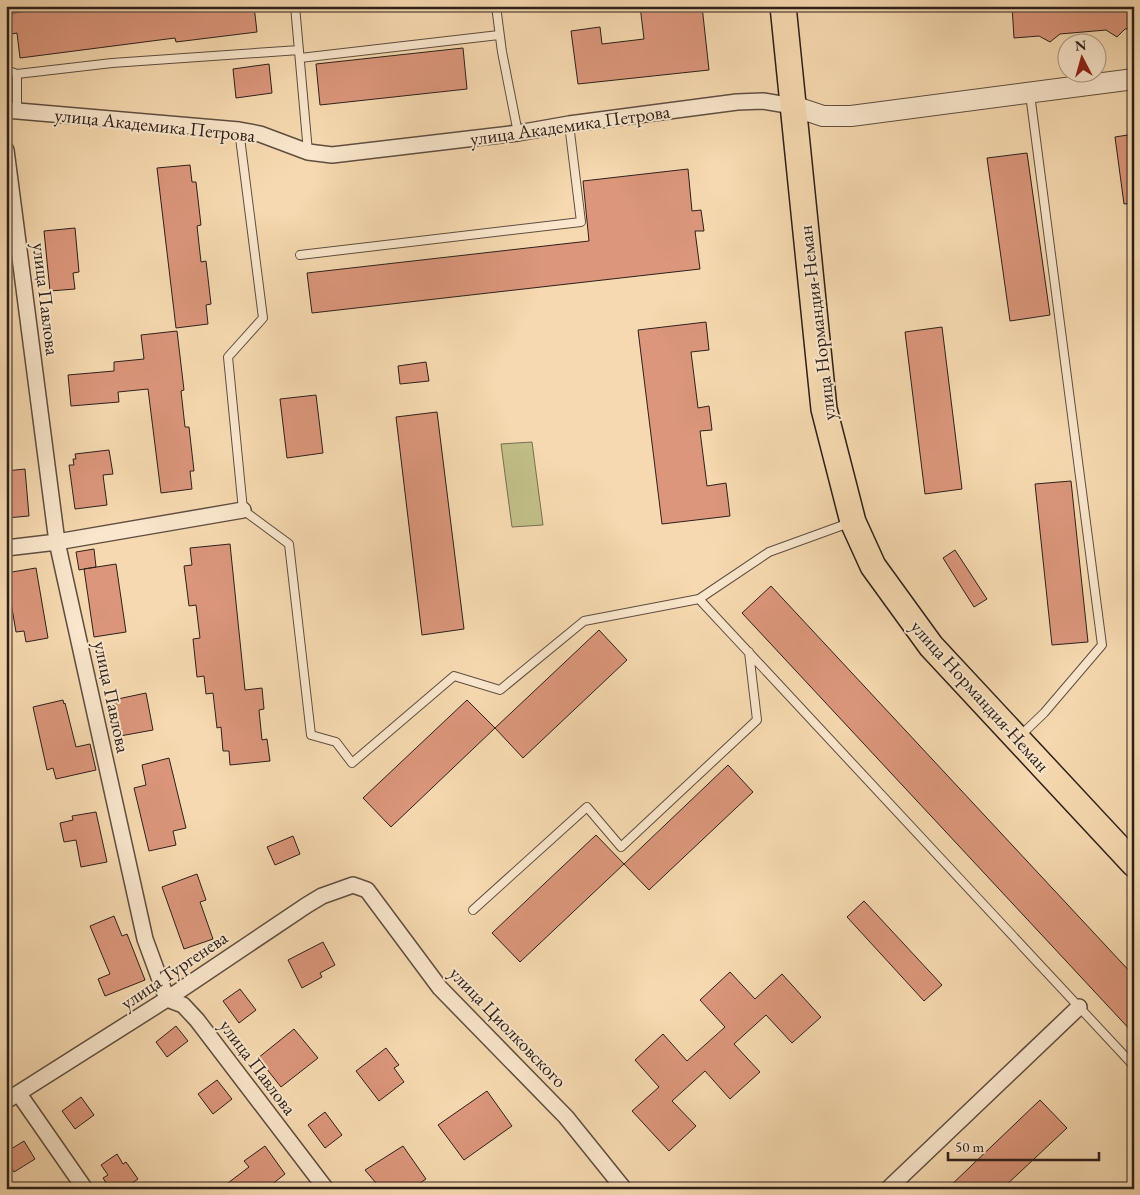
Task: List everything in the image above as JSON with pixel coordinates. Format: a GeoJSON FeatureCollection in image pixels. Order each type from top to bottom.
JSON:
{"type":"FeatureCollection","features":[{"type":"Feature","properties":{"kind":"main road","name":"улица Нормандия-Неман"},"geometry":{"type":"LineString","coordinates":[[783,6],[824,409],[853,522],[873,566],[931,646],[1134,864]]}},
{"type":"Feature","properties":{"kind":"street","name":"улица Академика Петрова"},"geometry":{"type":"LineString","coordinates":[[12,111],[239,130],[260,134],[308,152],[332,155],[518,133],[568,124],[737,102],[763,101],[793,106],[823,116],[851,116],[1134,79]]}},
{"type":"Feature","properties":{"kind":"street","name":"улица Павлова"},"geometry":{"type":"LineString","coordinates":[[6,150],[57,542],[145,939],[167,999],[183,1005],[197,1020],[326,1189]]}},
{"type":"Feature","properties":{"kind":"street"},"geometry":{"type":"LineString","coordinates":[[6,548],[57,542],[243,510]]}},
{"type":"Feature","properties":{"kind":"street","name":"улица Тургенева"},"geometry":{"type":"LineString","coordinates":[[12,1098],[167,999],[322,896],[353,885],[367,890]]}},
{"type":"Feature","properties":{"kind":"street","name":"улица Циолковского"},"geometry":{"type":"LineString","coordinates":[[367,890],[440,988],[566,1117],[624,1189]]}},
{"type":"Feature","properties":{"kind":"street"},"geometry":{"type":"LineString","coordinates":[[888,1189],[1079,1007]]}},
{"type":"Feature","properties":{"kind":"street"},"geometry":{"type":"LineString","coordinates":[[12,1098],[85,1189]]}},
{"type":"Feature","properties":{"kind":"lane"},"geometry":{"type":"LineString","coordinates":[[295,6],[308,152]]}},
{"type":"Feature","properties":{"kind":"lane"},"geometry":{"type":"LineString","coordinates":[[496,6],[518,133]]}},
{"type":"Feature","properties":{"kind":"lane"},"geometry":{"type":"LineString","coordinates":[[6,70],[17,74],[112,62],[299,54],[500,35]]}},
{"type":"Feature","properties":{"kind":"lane"},"geometry":{"type":"LineString","coordinates":[[12,111],[17,74]]}},
{"type":"Feature","properties":{"kind":"lane"},"geometry":{"type":"LineString","coordinates":[[1017,739],[1044,713],[1102,645],[1030,92]]}},
{"type":"Feature","properties":{"kind":"lane"},"geometry":{"type":"LineString","coordinates":[[300,256],[581,222],[568,124]]}},
{"type":"Feature","properties":{"kind":"lane"},"geometry":{"type":"LineString","coordinates":[[239,130],[263,318],[228,357],[243,510],[289,544],[311,735],[336,742],[352,763],[454,676],[500,690],[584,621],[699,599],[769,552],[853,522]]}},
{"type":"Feature","properties":{"kind":"lane"},"geometry":{"type":"LineString","coordinates":[[699,599],[1134,1066]]}},
{"type":"Feature","properties":{"kind":"lane"},"geometry":{"type":"LineString","coordinates":[[473,910],[587,807],[621,847],[757,720],[749,652]]}},
{"type":"Feature","properties":{"kind":"shaded area"},"geometry":{"type":"Polygon","coordinates":[[[532,442],[543,525],[512,527],[501,444],[532,442]]]}},
{"type":"Feature","properties":{"kind":"building"},"geometry":{"type":"Polygon","coordinates":[[[66,6],[254,6],[257,32],[176,42],[175,38],[20,58],[17,33],[6,35],[6,14],[66,6]]]}},
{"type":"Feature","properties":{"kind":"building"},"geometry":{"type":"Polygon","coordinates":[[[640,6],[702,6],[709,70],[578,84],[571,31],[600,27],[602,44],[644,39],[640,6]]]}},
{"type":"Feature","properties":{"kind":"building"},"geometry":{"type":"Polygon","coordinates":[[[1012,6],[1134,6],[1134,28],[1125,29],[1117,37],[1106,30],[1058,32],[1058,36],[1050,42],[1039,36],[1014,38],[1012,6]]]}},
{"type":"Feature","properties":{"kind":"building"},"geometry":{"type":"Polygon","coordinates":[[[463,48],[467,89],[320,105],[316,64],[463,48]]]}},
{"type":"Feature","properties":{"kind":"building"},"geometry":{"type":"Polygon","coordinates":[[[269,64],[272,93],[236,98],[233,69],[269,64]]]}},
{"type":"Feature","properties":{"kind":"building"},"geometry":{"type":"Polygon","coordinates":[[[1134,134],[1134,203],[1124,204],[1115,137],[1134,134]]]}},
{"type":"Feature","properties":{"kind":"building"},"geometry":{"type":"Polygon","coordinates":[[[1027,153],[1050,315],[1010,321],[987,158],[1027,153]]]}},
{"type":"Feature","properties":{"kind":"building"},"geometry":{"type":"Polygon","coordinates":[[[190,165],[192,182],[196,182],[201,225],[197,226],[201,262],[206,261],[211,304],[206,305],[208,324],[176,328],[157,168],[190,165]]]}},
{"type":"Feature","properties":{"kind":"building"},"geometry":{"type":"Polygon","coordinates":[[[688,169],[692,211],[701,210],[704,231],[695,231],[700,269],[312,313],[307,273],[589,241],[583,181],[688,169]]]}},
{"type":"Feature","properties":{"kind":"building"},"geometry":{"type":"Polygon","coordinates":[[[75,228],[79,272],[73,273],[75,289],[50,291],[44,231],[75,228]]]}},
{"type":"Feature","properties":{"kind":"building"},"geometry":{"type":"Polygon","coordinates":[[[706,322],[709,350],[691,352],[698,408],[709,406],[712,430],[700,431],[707,486],[726,483],[730,516],[662,524],[638,330],[706,322]]]}},
{"type":"Feature","properties":{"kind":"building"},"geometry":{"type":"Polygon","coordinates":[[[942,327],[962,489],[925,494],[905,332],[942,327]]]}},
{"type":"Feature","properties":{"kind":"building"},"geometry":{"type":"Polygon","coordinates":[[[177,331],[184,390],[181,391],[185,427],[189,427],[194,471],[190,471],[192,489],[161,493],[148,389],[118,392],[119,402],[71,406],[68,375],[114,371],[114,362],[144,359],[141,335],[177,331]]]}},
{"type":"Feature","properties":{"kind":"building"},"geometry":{"type":"Polygon","coordinates":[[[426,362],[429,381],[400,384],[398,366],[426,362]]]}},
{"type":"Feature","properties":{"kind":"building"},"geometry":{"type":"Polygon","coordinates":[[[316,395],[323,453],[287,458],[280,399],[316,395]]]}},
{"type":"Feature","properties":{"kind":"building"},"geometry":{"type":"Polygon","coordinates":[[[437,412],[464,629],[422,635],[396,417],[437,412]]]}},
{"type":"Feature","properties":{"kind":"building"},"geometry":{"type":"Polygon","coordinates":[[[109,450],[113,474],[103,475],[107,505],[75,509],[69,465],[74,465],[73,459],[76,459],[75,454],[109,450]]]}},
{"type":"Feature","properties":{"kind":"building"},"geometry":{"type":"Polygon","coordinates":[[[25,469],[29,516],[6,518],[6,471],[25,469]]]}},
{"type":"Feature","properties":{"kind":"building"},"geometry":{"type":"Polygon","coordinates":[[[1071,481],[1088,642],[1052,645],[1035,484],[1071,481]]]}},
{"type":"Feature","properties":{"kind":"building"},"geometry":{"type":"Polygon","coordinates":[[[230,544],[245,690],[262,688],[264,709],[259,710],[262,740],[267,739],[270,761],[230,765],[229,751],[223,751],[221,727],[217,728],[213,693],[206,694],[204,676],[197,677],[193,639],[200,638],[196,605],[189,606],[184,566],[192,565],[190,548],[230,544]]]}},
{"type":"Feature","properties":{"kind":"building"},"geometry":{"type":"Polygon","coordinates":[[[94,549],[96,567],[79,570],[76,552],[94,549]]]}},
{"type":"Feature","properties":{"kind":"building"},"geometry":{"type":"Polygon","coordinates":[[[955,550],[987,599],[974,607],[943,558],[955,550]]]}},
{"type":"Feature","properties":{"kind":"building"},"geometry":{"type":"Polygon","coordinates":[[[116,564],[126,632],[94,637],[84,569],[116,564]]]}},
{"type":"Feature","properties":{"kind":"building"},"geometry":{"type":"Polygon","coordinates":[[[36,568],[48,638],[26,642],[24,631],[16,632],[6,573],[36,568]]]}},
{"type":"Feature","properties":{"kind":"building"},"geometry":{"type":"Polygon","coordinates":[[[771,586],[1134,976],[1134,1034],[742,613],[771,586]]]}},
{"type":"Feature","properties":{"kind":"building"},"geometry":{"type":"Polygon","coordinates":[[[599,630],[627,660],[523,758],[495,728],[599,630]]]}},
{"type":"Feature","properties":{"kind":"building"},"geometry":{"type":"Polygon","coordinates":[[[146,693],[153,730],[120,736],[113,700],[146,693]]]}},
{"type":"Feature","properties":{"kind":"building"},"geometry":{"type":"Polygon","coordinates":[[[63,700],[76,747],[90,744],[96,770],[56,779],[53,768],[47,770],[33,707],[63,700]]]}},
{"type":"Feature","properties":{"kind":"building"},"geometry":{"type":"Polygon","coordinates":[[[467,700],[495,728],[391,827],[363,798],[467,700]]]}},
{"type":"Feature","properties":{"kind":"building"},"geometry":{"type":"Polygon","coordinates":[[[169,758],[186,828],[173,831],[176,845],[149,851],[134,788],[146,785],[142,765],[169,758]]]}},
{"type":"Feature","properties":{"kind":"building"},"geometry":{"type":"Polygon","coordinates":[[[728,765],[753,792],[649,890],[624,864],[728,765]]]}},
{"type":"Feature","properties":{"kind":"building"},"geometry":{"type":"Polygon","coordinates":[[[96,812],[107,862],[81,867],[76,840],[64,842],[60,823],[73,820],[72,816],[96,812]]]}},
{"type":"Feature","properties":{"kind":"building"},"geometry":{"type":"Polygon","coordinates":[[[596,835],[624,864],[520,962],[492,933],[596,835]]]}},
{"type":"Feature","properties":{"kind":"building"},"geometry":{"type":"Polygon","coordinates":[[[293,836],[300,854],[275,865],[267,847],[293,836]]]}},
{"type":"Feature","properties":{"kind":"building"},"geometry":{"type":"Polygon","coordinates":[[[197,874],[206,900],[200,902],[213,939],[184,949],[162,887],[197,874]]]}},
{"type":"Feature","properties":{"kind":"building"},"geometry":{"type":"Polygon","coordinates":[[[864,901],[942,985],[924,1001],[847,917],[864,901]]]}},
{"type":"Feature","properties":{"kind":"building"},"geometry":{"type":"Polygon","coordinates":[[[114,916],[122,936],[127,934],[145,980],[105,996],[98,979],[110,974],[90,926],[114,916]]]}},
{"type":"Feature","properties":{"kind":"building"},"geometry":{"type":"Polygon","coordinates":[[[323,942],[335,965],[320,973],[322,977],[302,988],[288,960],[323,942]]]}},
{"type":"Feature","properties":{"kind":"building"},"geometry":{"type":"Polygon","coordinates":[[[730,972],[755,999],[782,974],[821,1017],[792,1043],[766,1015],[734,1044],[760,1072],[730,1099],[705,1071],[672,1101],[696,1126],[669,1151],[632,1111],[659,1087],[635,1060],[663,1034],[687,1061],[725,1027],[700,1000],[730,972]]]}},
{"type":"Feature","properties":{"kind":"building"},"geometry":{"type":"Polygon","coordinates":[[[240,989],[256,1010],[239,1023],[223,1001],[240,989]]]}},
{"type":"Feature","properties":{"kind":"building"},"geometry":{"type":"Polygon","coordinates":[[[176,1026],[188,1041],[167,1057],[156,1042],[176,1026]]]}},
{"type":"Feature","properties":{"kind":"building"},"geometry":{"type":"Polygon","coordinates":[[[294,1029],[318,1058],[281,1087],[258,1058],[294,1029]]]}},
{"type":"Feature","properties":{"kind":"building"},"geometry":{"type":"Polygon","coordinates":[[[386,1048],[399,1065],[394,1068],[404,1082],[379,1101],[356,1071],[386,1048]]]}},
{"type":"Feature","properties":{"kind":"building"},"geometry":{"type":"Polygon","coordinates":[[[217,1080],[232,1099],[213,1114],[198,1094],[217,1080]]]}},
{"type":"Feature","properties":{"kind":"building"},"geometry":{"type":"Polygon","coordinates":[[[487,1091],[512,1126],[464,1160],[438,1125],[487,1091]]]}},
{"type":"Feature","properties":{"kind":"building"},"geometry":{"type":"Polygon","coordinates":[[[81,1097],[94,1115],[75,1129],[62,1111],[81,1097]]]}},
{"type":"Feature","properties":{"kind":"building"},"geometry":{"type":"Polygon","coordinates":[[[1040,1100],[1067,1128],[1002,1189],[947,1189],[1040,1100]]]}},
{"type":"Feature","properties":{"kind":"building"},"geometry":{"type":"Polygon","coordinates":[[[325,1112],[342,1135],[325,1148],[308,1125],[325,1112]]]}},
{"type":"Feature","properties":{"kind":"building"},"geometry":{"type":"Polygon","coordinates":[[[24,1141],[35,1159],[14,1172],[6,1160],[6,1152],[24,1141]]]}},
{"type":"Feature","properties":{"kind":"building"},"geometry":{"type":"Polygon","coordinates":[[[265,1146],[285,1174],[266,1189],[220,1189],[249,1167],[244,1161],[265,1146]]]}},
{"type":"Feature","properties":{"kind":"building"},"geometry":{"type":"Polygon","coordinates":[[[403,1146],[426,1179],[411,1189],[381,1189],[365,1170],[403,1146]]]}},
{"type":"Feature","properties":{"kind":"building"},"geometry":{"type":"Polygon","coordinates":[[[117,1154],[123,1164],[126,1162],[138,1179],[124,1189],[110,1189],[103,1178],[108,1175],[101,1165],[117,1154]]]}}]}
